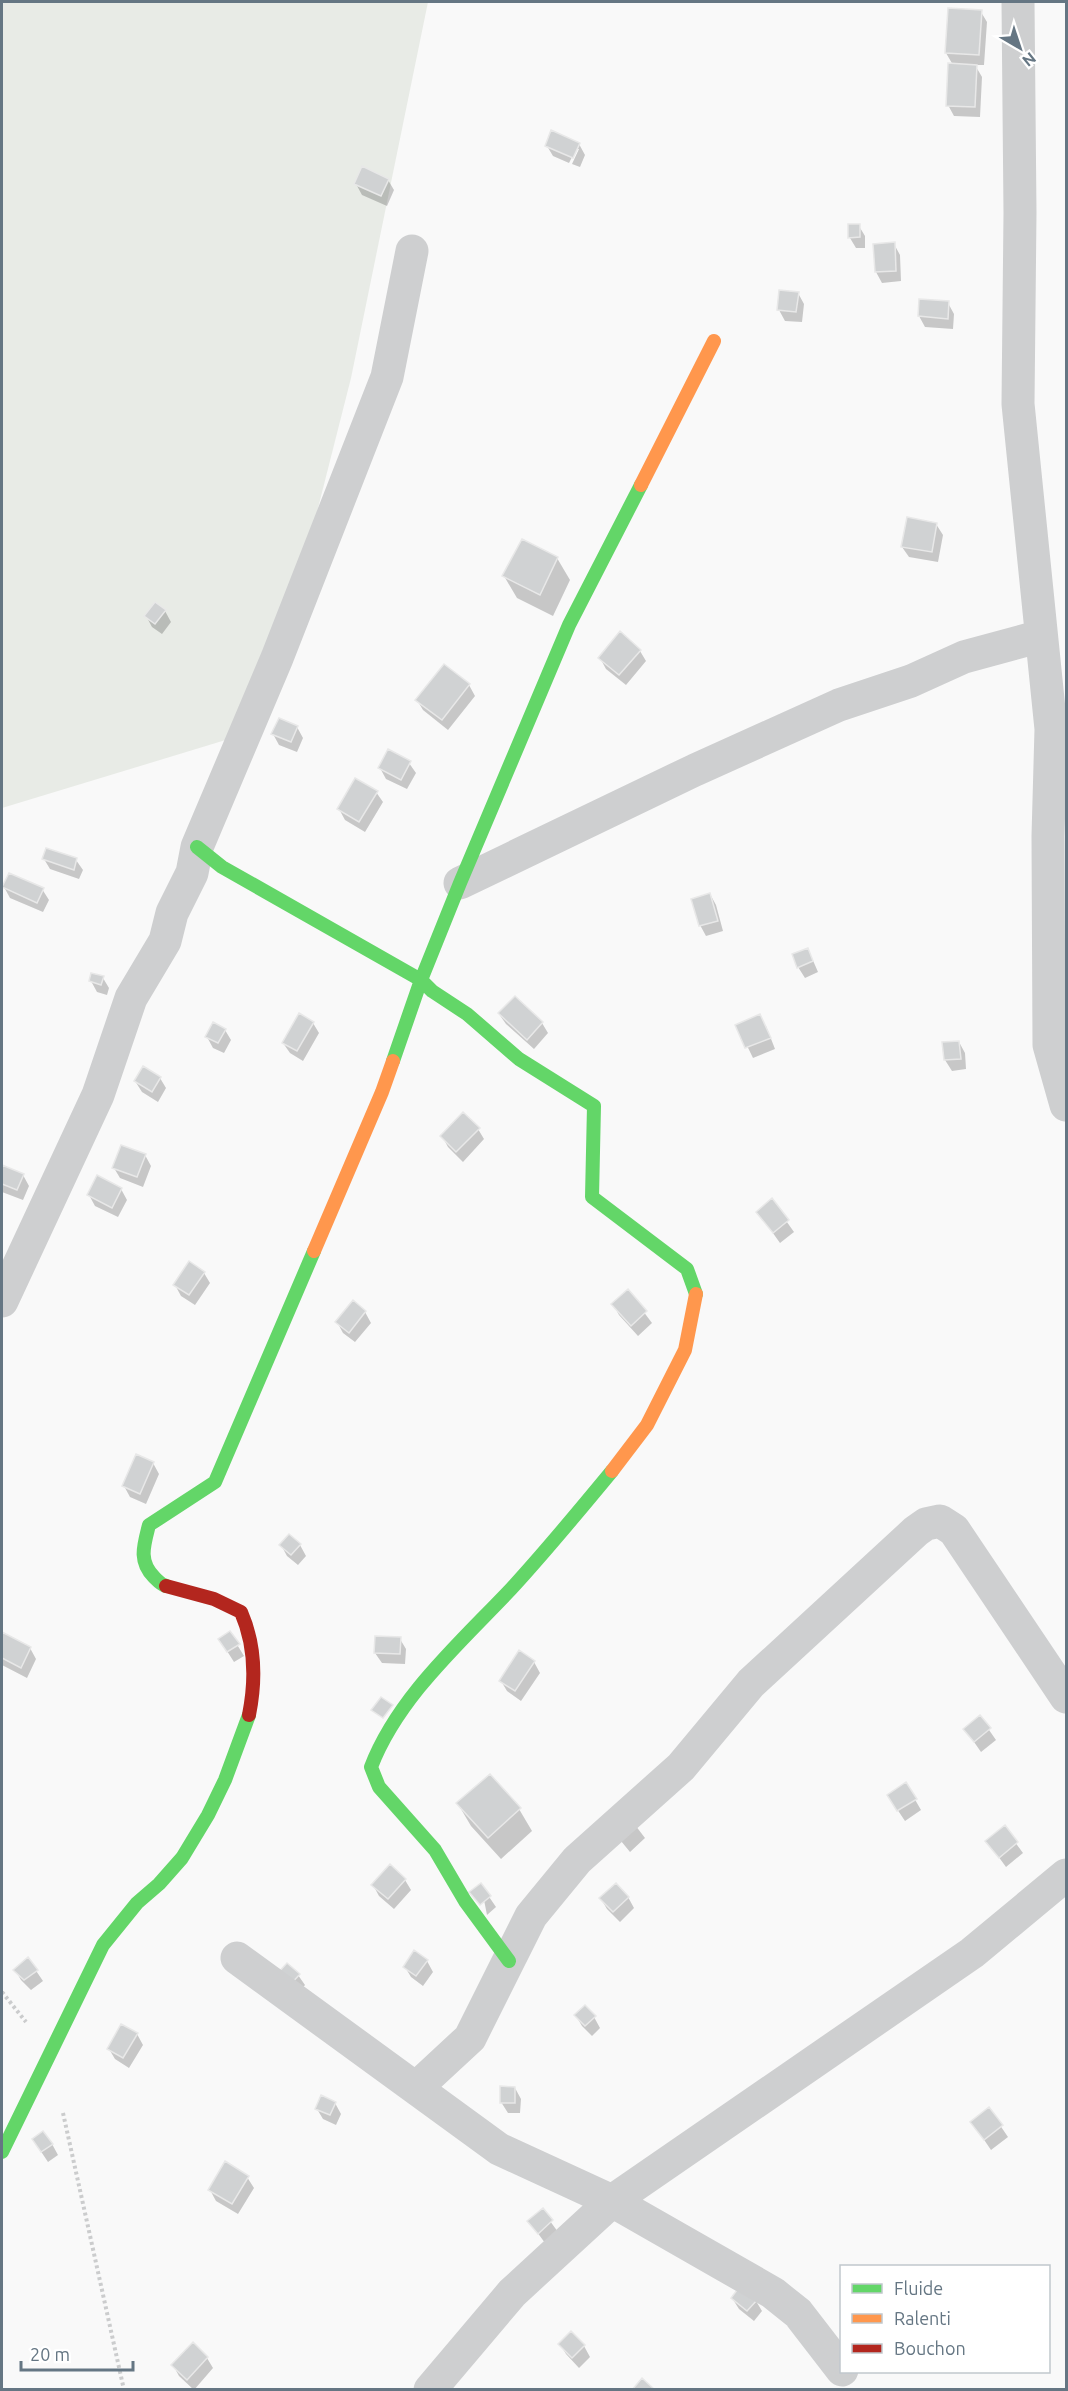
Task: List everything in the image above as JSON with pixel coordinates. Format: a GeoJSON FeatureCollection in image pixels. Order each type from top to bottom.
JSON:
{"type":"FeatureCollection","features":[{"type":"Feature","properties":{"kind":"street"},"geometry":{"type":"LineString","coordinates":[[1017,2],[1020,213],[1018,404],[1051,729],[1048,836],[1049,1046],[1066,1105]]}},
{"type":"Feature","properties":{"kind":"street"},"geometry":{"type":"LineString","coordinates":[[2,1301],[98,1095],[131,998],[165,941],[172,913],[192,873],[197,847],[277,658],[387,377],[412,251]]}},
{"type":"Feature","properties":{"kind":"street"},"geometry":{"type":"LineString","coordinates":[[2,2152],[103,1945],[137,1903],[159,1884],[182,1858],[208,1815],[248,1721],[254,1690],[250,1633],[241,1612],[214,1599],[161,1584],[145,1568],[143,1551],[149,1525],[215,1482],[382,1092],[421,980],[569,625],[714,341]]}},
{"type":"Feature","properties":{"kind":"street"},"geometry":{"type":"LineString","coordinates":[[460,883],[695,770],[839,705],[911,681],[964,657],[1041,636]]}},
{"type":"Feature","properties":{"kind":"street"},"geometry":{"type":"LineString","coordinates":[[197,847],[222,867],[421,980],[432,991],[467,1014],[519,1059],[594,1106],[592,1197],[687,1269],[696,1295],[685,1350],[647,1425],[621,1461],[525,1574],[408,1700],[391,1723],[371,1767],[379,1787],[435,1850],[465,1900],[509,1961]]}},
{"type":"Feature","properties":{"kind":"street"},"geometry":{"type":"LineString","coordinates":[[416,2088],[470,2038],[531,1916],[577,1860],[681,1767],[751,1683],[890,1554],[926,1524],[940,1521],[954,1530],[1066,1697]]}},
{"type":"Feature","properties":{"kind":"street"},"geometry":{"type":"LineString","coordinates":[[430,2390],[512,2293],[612,2201],[972,1953],[1066,1875]]}},
{"type":"Feature","properties":{"kind":"street"},"geometry":{"type":"LineString","coordinates":[[237,1958],[499,2149],[612,2201],[772,2293],[798,2313],[840,2368]]}},
{"type":"Feature","properties":{"kind":"street"},"geometry":{"type":"LineString","coordinates":[[843,2373],[856,2390]]}},
{"type":"Feature","properties":{"kind":"path"},"geometry":{"type":"LineString","coordinates":[[62,2109],[124,2390]]}},
{"type":"Feature","properties":{"kind":"shaded area"},"geometry":{"type":"Polygon","coordinates":[[[2,2],[428,2],[351,378],[262,729],[2,808],[2,2]]]}},
{"type":"Feature","properties":{"kind":"building"},"geometry":{"type":"Polygon","coordinates":[[[948,8],[982,10],[979,55],[945,53],[948,8]]]}},
{"type":"Feature","properties":{"kind":"building"},"geometry":{"type":"Polygon","coordinates":[[[948,63],[977,65],[975,107],[946,106],[948,63]]]}},
{"type":"Feature","properties":{"kind":"building"},"geometry":{"type":"Polygon","coordinates":[[[551,130],[580,143],[573,158],[545,146],[551,130]]]}},
{"type":"Feature","properties":{"kind":"building"},"geometry":{"type":"Polygon","coordinates":[[[362,166],[389,179],[381,196],[354,184],[362,166]]]}},
{"type":"Feature","properties":{"kind":"building"},"geometry":{"type":"Polygon","coordinates":[[[848,224],[860,224],[860,237],[848,238],[848,224]]]}},
{"type":"Feature","properties":{"kind":"building"},"geometry":{"type":"Polygon","coordinates":[[[895,242],[896,271],[875,272],[873,244],[895,242]]]}},
{"type":"Feature","properties":{"kind":"building"},"geometry":{"type":"Polygon","coordinates":[[[779,290],[799,292],[796,312],[777,310],[779,290]]]}},
{"type":"Feature","properties":{"kind":"building"},"geometry":{"type":"Polygon","coordinates":[[[919,299],[949,301],[948,319],[918,316],[919,299]]]}},
{"type":"Feature","properties":{"kind":"building"},"geometry":{"type":"Polygon","coordinates":[[[907,517],[937,523],[932,552],[901,547],[907,517]]]}},
{"type":"Feature","properties":{"kind":"building"},"geometry":{"type":"Polygon","coordinates":[[[522,539],[558,557],[540,595],[502,576],[522,539]]]}},
{"type":"Feature","properties":{"kind":"building"},"geometry":{"type":"Polygon","coordinates":[[[155,602],[166,610],[155,624],[144,616],[155,602]]]}},
{"type":"Feature","properties":{"kind":"building"},"geometry":{"type":"Polygon","coordinates":[[[620,631],[641,650],[619,675],[598,658],[620,631]]]}},
{"type":"Feature","properties":{"kind":"building"},"geometry":{"type":"Polygon","coordinates":[[[444,664],[470,684],[442,720],[415,700],[444,664]]]}},
{"type":"Feature","properties":{"kind":"building"},"geometry":{"type":"Polygon","coordinates":[[[279,718],[298,726],[291,742],[271,734],[279,718]]]}},
{"type":"Feature","properties":{"kind":"building"},"geometry":{"type":"Polygon","coordinates":[[[388,749],[411,761],[401,780],[378,768],[388,749]]]}},
{"type":"Feature","properties":{"kind":"building"},"geometry":{"type":"Polygon","coordinates":[[[355,778],[378,791],[359,822],[337,809],[355,778]]]}},
{"type":"Feature","properties":{"kind":"building"},"geometry":{"type":"Polygon","coordinates":[[[46,848],[77,858],[74,870],[42,859],[46,848]]]}},
{"type":"Feature","properties":{"kind":"building"},"geometry":{"type":"Polygon","coordinates":[[[9,873],[44,888],[37,903],[2,887],[9,873]]]}},
{"type":"Feature","properties":{"kind":"building"},"geometry":{"type":"Polygon","coordinates":[[[710,893],[718,921],[699,926],[691,899],[710,893]]]}},
{"type":"Feature","properties":{"kind":"building"},"geometry":{"type":"Polygon","coordinates":[[[808,948],[813,961],[797,968],[792,954],[808,948]]]}},
{"type":"Feature","properties":{"kind":"building"},"geometry":{"type":"Polygon","coordinates":[[[91,973],[104,976],[101,985],[89,981],[91,973]]]}},
{"type":"Feature","properties":{"kind":"building"},"geometry":{"type":"Polygon","coordinates":[[[515,996],[543,1022],[527,1040],[498,1013],[515,996]]]}},
{"type":"Feature","properties":{"kind":"building"},"geometry":{"type":"Polygon","coordinates":[[[299,1013],[314,1022],[297,1051],[282,1043],[299,1013]]]}},
{"type":"Feature","properties":{"kind":"building"},"geometry":{"type":"Polygon","coordinates":[[[760,1014],[771,1038],[745,1048],[735,1025],[760,1014]]]}},
{"type":"Feature","properties":{"kind":"building"},"geometry":{"type":"Polygon","coordinates":[[[213,1022],[226,1029],[218,1043],[205,1037],[213,1022]]]}},
{"type":"Feature","properties":{"kind":"building"},"geometry":{"type":"Polygon","coordinates":[[[959,1041],[961,1059],[944,1060],[942,1042],[959,1041]]]}},
{"type":"Feature","properties":{"kind":"building"},"geometry":{"type":"Polygon","coordinates":[[[143,1066],[161,1077],[152,1092],[134,1081],[143,1066]]]}},
{"type":"Feature","properties":{"kind":"building"},"geometry":{"type":"Polygon","coordinates":[[[463,1112],[480,1128],[456,1152],[440,1136],[463,1112]]]}},
{"type":"Feature","properties":{"kind":"building"},"geometry":{"type":"Polygon","coordinates":[[[121,1145],[146,1154],[137,1177],[112,1168],[121,1145]]]}},
{"type":"Feature","properties":{"kind":"building"},"geometry":{"type":"Polygon","coordinates":[[[2,1165],[24,1174],[17,1190],[2,1184],[2,1165]]]}},
{"type":"Feature","properties":{"kind":"building"},"geometry":{"type":"Polygon","coordinates":[[[97,1175],[122,1188],[112,1208],[87,1195],[97,1175]]]}},
{"type":"Feature","properties":{"kind":"building"},"geometry":{"type":"Polygon","coordinates":[[[772,1198],[789,1220],[773,1233],[756,1212],[772,1198]]]}},
{"type":"Feature","properties":{"kind":"building"},"geometry":{"type":"Polygon","coordinates":[[[189,1261],[205,1272],[189,1295],[173,1285],[189,1261]]]}},
{"type":"Feature","properties":{"kind":"building"},"geometry":{"type":"Polygon","coordinates":[[[628,1289],[647,1311],[631,1326],[611,1304],[628,1289]]]}},
{"type":"Feature","properties":{"kind":"building"},"geometry":{"type":"Polygon","coordinates":[[[353,1300],[366,1311],[349,1333],[335,1322],[353,1300]]]}},
{"type":"Feature","properties":{"kind":"building"},"geometry":{"type":"Polygon","coordinates":[[[136,1454],[154,1462],[140,1494],[122,1486],[136,1454]]]}},
{"type":"Feature","properties":{"kind":"building"},"geometry":{"type":"Polygon","coordinates":[[[289,1534],[301,1544],[291,1555],[279,1545],[289,1534]]]}},
{"type":"Feature","properties":{"kind":"building"},"geometry":{"type":"Polygon","coordinates":[[[230,1631],[240,1644],[227,1652],[218,1639],[230,1631]]]}},
{"type":"Feature","properties":{"kind":"building"},"geometry":{"type":"Polygon","coordinates":[[[2,1632],[31,1647],[21,1668],[2,1658],[2,1632]]]}},
{"type":"Feature","properties":{"kind":"building"},"geometry":{"type":"Polygon","coordinates":[[[375,1636],[401,1637],[400,1654],[374,1653],[375,1636]]]}},
{"type":"Feature","properties":{"kind":"building"},"geometry":{"type":"Polygon","coordinates":[[[519,1650],[535,1661],[515,1691],[499,1681],[519,1650]]]}},
{"type":"Feature","properties":{"kind":"building"},"geometry":{"type":"Polygon","coordinates":[[[381,1697],[393,1705],[383,1718],[371,1710],[381,1697]]]}},
{"type":"Feature","properties":{"kind":"building"},"geometry":{"type":"Polygon","coordinates":[[[980,1715],[991,1728],[974,1742],[963,1729],[980,1715]]]}},
{"type":"Feature","properties":{"kind":"building"},"geometry":{"type":"Polygon","coordinates":[[[490,1774],[521,1808],[488,1838],[456,1803],[490,1774]]]}},
{"type":"Feature","properties":{"kind":"building"},"geometry":{"type":"Polygon","coordinates":[[[906,1782],[917,1799],[897,1811],[887,1795],[906,1782]]]}},
{"type":"Feature","properties":{"kind":"building"},"geometry":{"type":"Polygon","coordinates":[[[1005,1825],[1018,1842],[999,1858],[985,1841],[1005,1825]]]}},
{"type":"Feature","properties":{"kind":"building"},"geometry":{"type":"Polygon","coordinates":[[[390,1864],[406,1879],[388,1899],[371,1885],[390,1864]]]}},
{"type":"Feature","properties":{"kind":"building"},"geometry":{"type":"Polygon","coordinates":[[[481,1883],[491,1896],[480,1905],[469,1892],[481,1883]]]}},
{"type":"Feature","properties":{"kind":"building"},"geometry":{"type":"Polygon","coordinates":[[[616,1883],[629,1897],[613,1912],[599,1898],[616,1883]]]}},
{"type":"Feature","properties":{"kind":"building"},"geometry":{"type":"Polygon","coordinates":[[[414,1950],[428,1960],[416,1976],[403,1967],[414,1950]]]}},
{"type":"Feature","properties":{"kind":"building"},"geometry":{"type":"Polygon","coordinates":[[[28,1957],[38,1970],[24,1980],[13,1970],[28,1957]]]}},
{"type":"Feature","properties":{"kind":"building"},"geometry":{"type":"Polygon","coordinates":[[[287,1963],[300,1974],[289,1986],[276,1975],[287,1963]]]}},
{"type":"Feature","properties":{"kind":"building"},"geometry":{"type":"Polygon","coordinates":[[[585,2005],[596,2016],[585,2026],[574,2015],[585,2005]]]}},
{"type":"Feature","properties":{"kind":"building"},"geometry":{"type":"Polygon","coordinates":[[[121,2024],[138,2033],[123,2058],[107,2049],[121,2024]]]}},
{"type":"Feature","properties":{"kind":"building"},"geometry":{"type":"Polygon","coordinates":[[[500,2086],[515,2087],[515,2103],[500,2103],[500,2086]]]}},
{"type":"Feature","properties":{"kind":"building"},"geometry":{"type":"Polygon","coordinates":[[[321,2095],[336,2102],[330,2115],[315,2109],[321,2095]]]}},
{"type":"Feature","properties":{"kind":"building"},"geometry":{"type":"Polygon","coordinates":[[[989,2107],[1003,2125],[984,2140],[970,2122],[989,2107]]]}},
{"type":"Feature","properties":{"kind":"building"},"geometry":{"type":"Polygon","coordinates":[[[43,2131],[53,2144],[41,2152],[32,2139],[43,2131]]]}},
{"type":"Feature","properties":{"kind":"building"},"geometry":{"type":"Polygon","coordinates":[[[225,2161],[249,2176],[232,2204],[208,2190],[225,2161]]]}},
{"type":"Feature","properties":{"kind":"building"},"geometry":{"type":"Polygon","coordinates":[[[543,2208],[553,2220],[538,2234],[527,2221],[543,2208]]]}},
{"type":"Feature","properties":{"kind":"building"},"geometry":{"type":"Polygon","coordinates":[[[740,2286],[757,2300],[747,2311],[731,2298],[740,2286]]]}},
{"type":"Feature","properties":{"kind":"building"},"geometry":{"type":"Polygon","coordinates":[[[571,2331],[585,2345],[572,2358],[558,2344],[571,2331]]]}},
{"type":"Feature","properties":{"kind":"building"},"geometry":{"type":"Polygon","coordinates":[[[193,2342],[208,2357],[187,2380],[171,2365],[193,2342]]]}},
{"type":"Feature","properties":{"kind":"building"},"geometry":{"type":"Polygon","coordinates":[[[642,2378],[654,2389],[632,2390],[642,2378]]]}},
{"type":"Feature","properties":{"kind":"traffic: fast"},"geometry":{"type":"LineString","coordinates":[[393,1061],[421,980],[460,883],[569,625],[641,485]]}},
{"type":"Feature","properties":{"kind":"traffic: fast"},"geometry":{"type":"LineString","coordinates":[[197,847],[222,867],[421,980],[432,991],[467,1014],[519,1059],[594,1106],[592,1197],[687,1269],[696,1294]]}},
{"type":"Feature","properties":{"kind":"traffic: fast"},"geometry":{"type":"LineString","coordinates":[[166,1586],[149,1571],[144,1559],[145,1539],[149,1525],[215,1482],[314,1251]]}},
{"type":"Feature","properties":{"kind":"traffic: fast"},"geometry":{"type":"LineString","coordinates":[[509,1961],[465,1901],[435,1850],[379,1787],[371,1767],[397,1717],[414,1694],[451,1651],[524,1575],[612,1471]]}},
{"type":"Feature","properties":{"kind":"traffic: fast"},"geometry":{"type":"LineString","coordinates":[[2,2152],[103,1945],[137,1903],[159,1884],[182,1858],[208,1815],[225,1780],[249,1715]]}},
{"type":"Feature","properties":{"kind":"traffic: slow"},"geometry":{"type":"LineString","coordinates":[[641,485],[714,341]]}},
{"type":"Feature","properties":{"kind":"traffic: slow"},"geometry":{"type":"LineString","coordinates":[[314,1251],[393,1061]]}},
{"type":"Feature","properties":{"kind":"traffic: slow"},"geometry":{"type":"LineString","coordinates":[[612,1471],[647,1425],[685,1350],[696,1294]]}},
{"type":"Feature","properties":{"kind":"traffic: jam"},"geometry":{"type":"LineString","coordinates":[[166,1586],[214,1599],[241,1612],[252,1649],[253,1689],[249,1715]]}}]}
